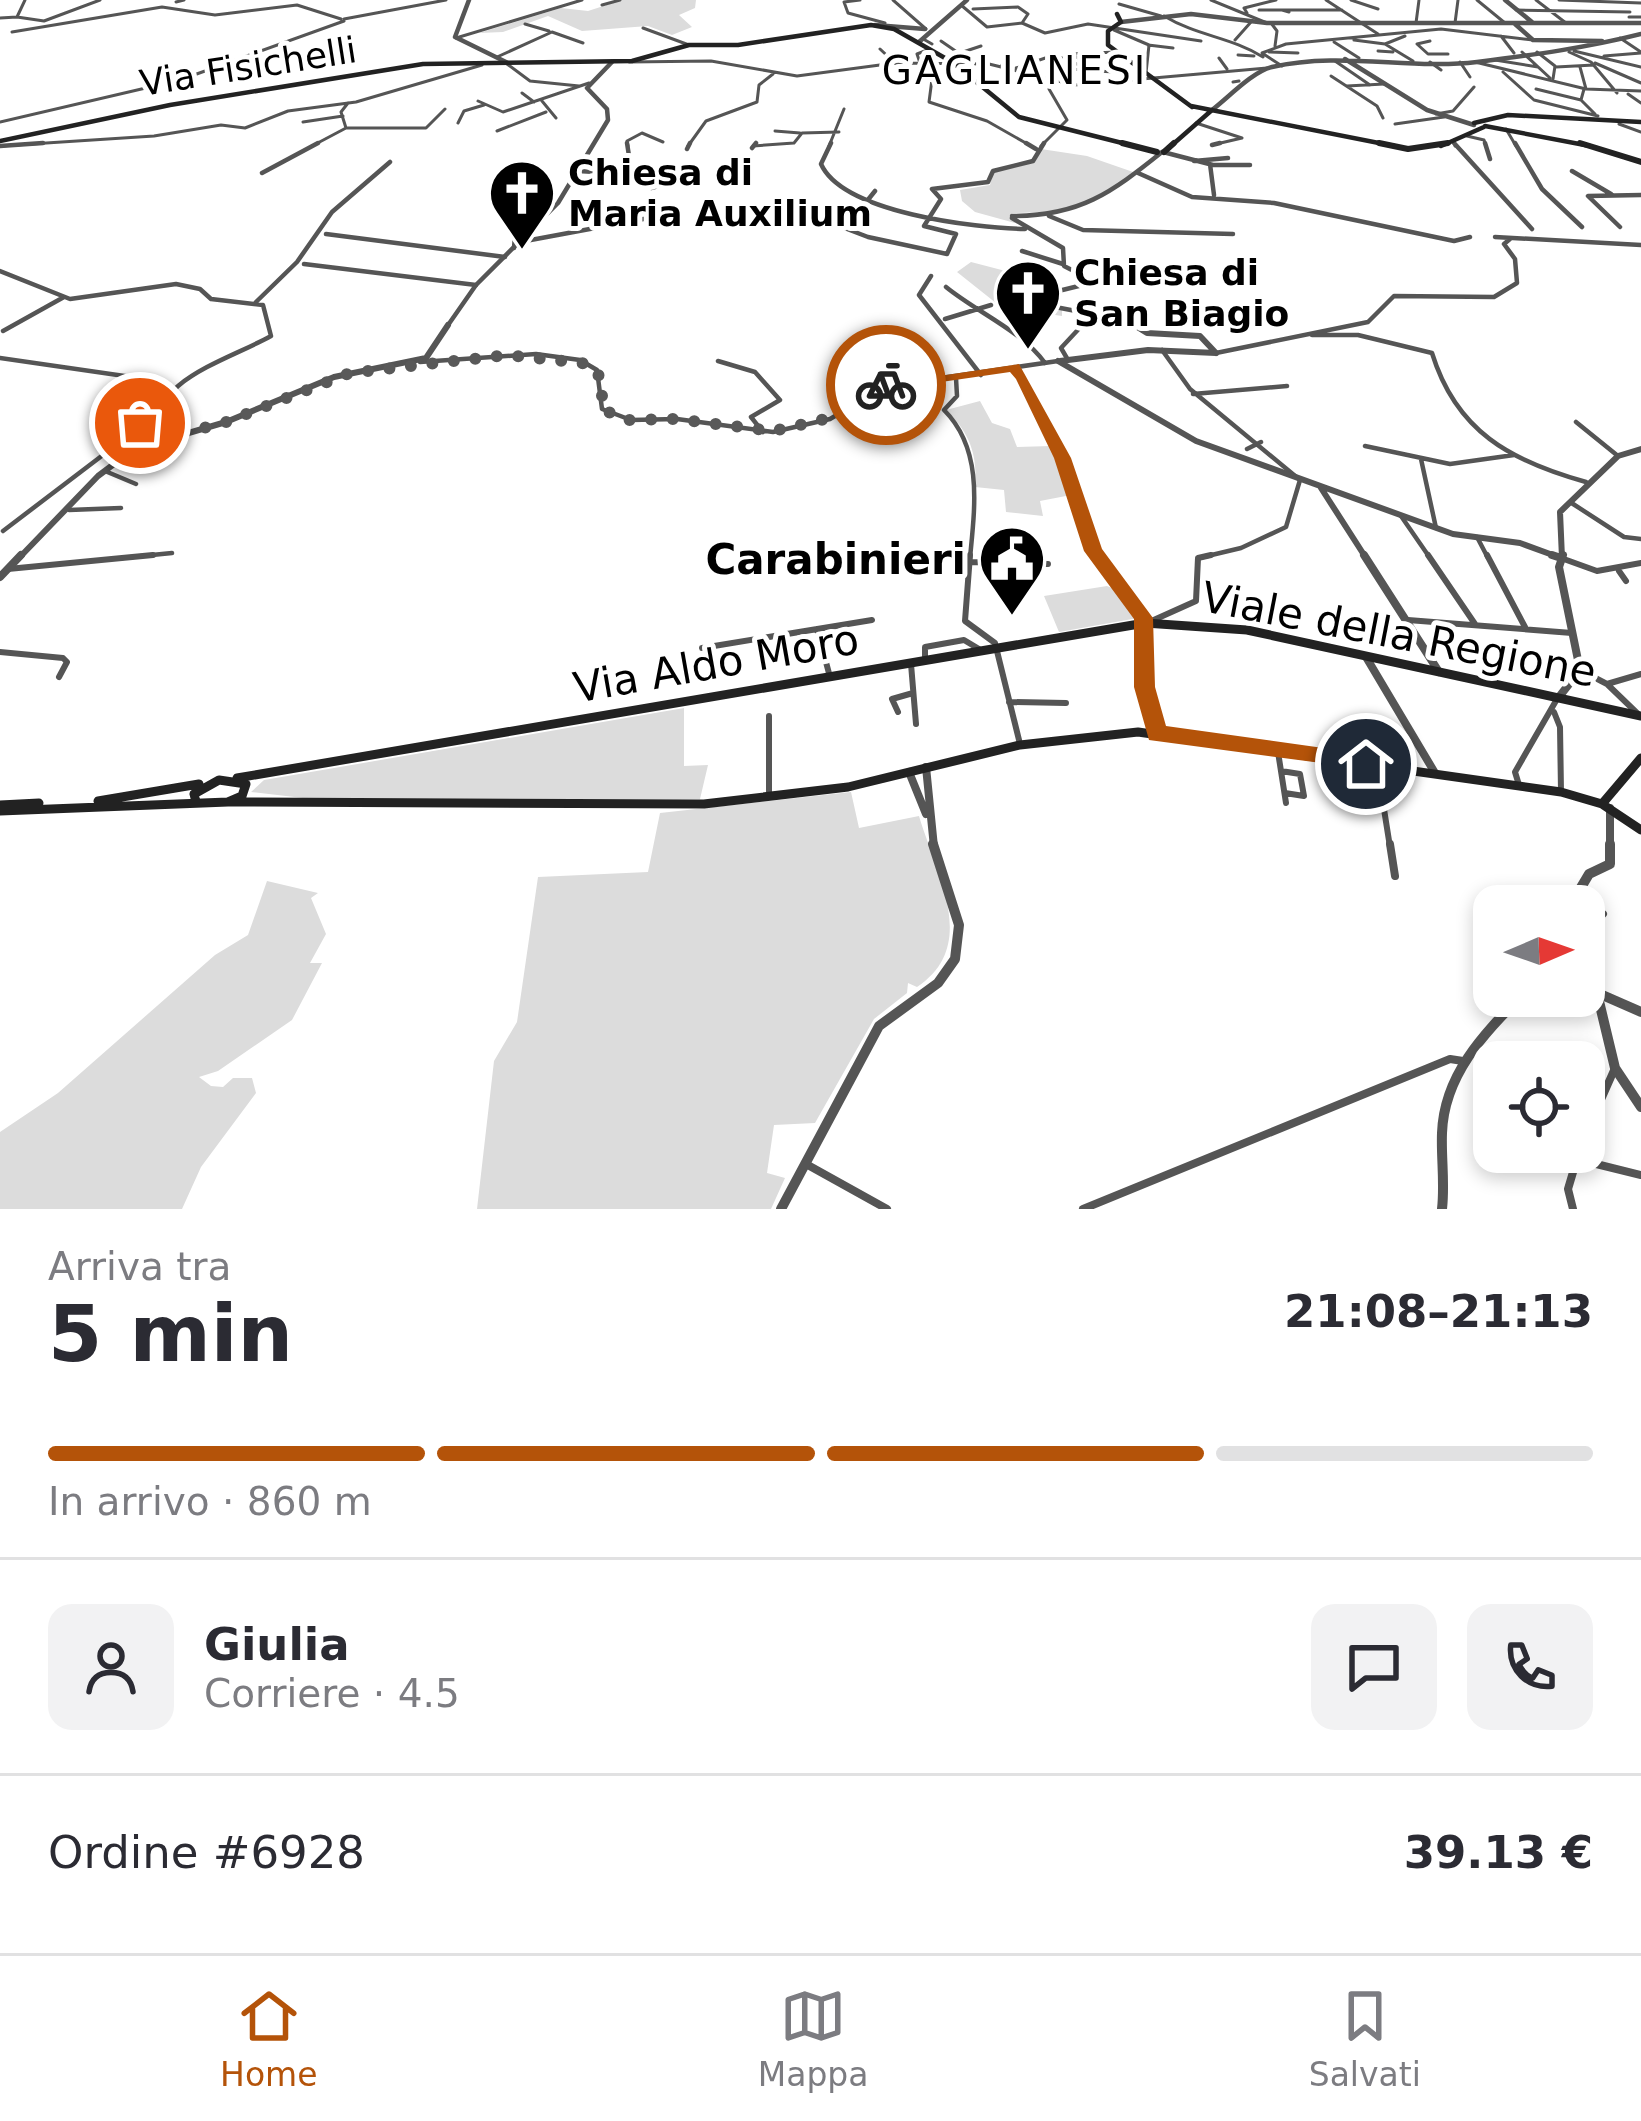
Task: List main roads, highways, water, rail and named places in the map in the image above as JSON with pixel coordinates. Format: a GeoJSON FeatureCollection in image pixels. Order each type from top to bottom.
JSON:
{"type":"FeatureCollection","features":[{"type":"Feature","properties":{"kind":"main road"},"geometry":{"type":"LineString","coordinates":[[1119,2],[1113,50],[1182,102],[1210,112],[1408,149],[1432,149],[1479,124],[1641,122]]}},
{"type":"Feature","properties":{"kind":"main road","name":"Via Fisichelli"},"geometry":{"type":"LineString","coordinates":[[0,143],[190,101],[423,64],[479,64],[495,59],[512,64],[592,62],[608,67],[689,45],[738,45],[823,28],[871,25],[908,36],[922,35],[930,47],[1018,117],[1059,128],[1161,151],[1210,112]]}},
{"type":"Feature","properties":{"kind":"main road"},"geometry":{"type":"LineString","coordinates":[[1182,102],[1210,112]]}},
{"type":"Feature","properties":{"kind":"main road"},"geometry":{"type":"LineString","coordinates":[[1479,124],[1563,138],[1641,162]]}},
{"type":"Feature","properties":{"kind":"main road","name":"Via Aldo Moro"},"geometry":{"type":"LineString","coordinates":[[298,768],[1145,623]]}},
{"type":"Feature","properties":{"kind":"main road","name":"Viale della Regione"},"geometry":{"type":"LineString","coordinates":[[1145,623],[1232,628],[1640,717]]}},
{"type":"Feature","properties":{"kind":"main road"},"geometry":{"type":"LineString","coordinates":[[1640,717],[1641,733]]}},
{"type":"Feature","properties":{"kind":"main road"},"geometry":{"type":"LineString","coordinates":[[0,808],[196,802],[666,807],[769,796],[908,772],[1020,745],[1094,734],[1157,734],[1561,792],[1606,806],[1641,830]]}},
{"type":"Feature","properties":{"kind":"main road"},"geometry":{"type":"LineString","coordinates":[[1606,806],[1641,758]]}},
{"type":"Feature","properties":{"kind":"main road"},"geometry":{"type":"LineString","coordinates":[[0,808],[105,800],[298,768]]}},
{"type":"Feature","properties":{"kind":"main road"},"geometry":{"type":"LineString","coordinates":[[228,802],[262,778],[298,768]]}},
{"type":"Feature","properties":{"kind":"main road"},"geometry":{"type":"LineString","coordinates":[[237,778],[245,782],[253,798],[285,802]]}},
{"type":"Feature","properties":{"kind":"main road"},"geometry":{"type":"LineString","coordinates":[[196,802],[196,790],[205,784]]}},
{"type":"Feature","properties":{"kind":"place","name":"Chiesa di Maria Auxilium"},"geometry":{"type":"Point","coordinates":[522,252]}},
{"type":"Feature","properties":{"kind":"place","name":"Chiesa di San Biagio"},"geometry":{"type":"Point","coordinates":[1028,352]}},
{"type":"Feature","properties":{"kind":"place","name":"Carabinieri"},"geometry":{"type":"Point","coordinates":[1012,618]}},
{"type":"Feature","properties":{"kind":"district","name":"GAGLIANESI"},"geometry":{"type":"Point","coordinates":[1015,70]}}]}
